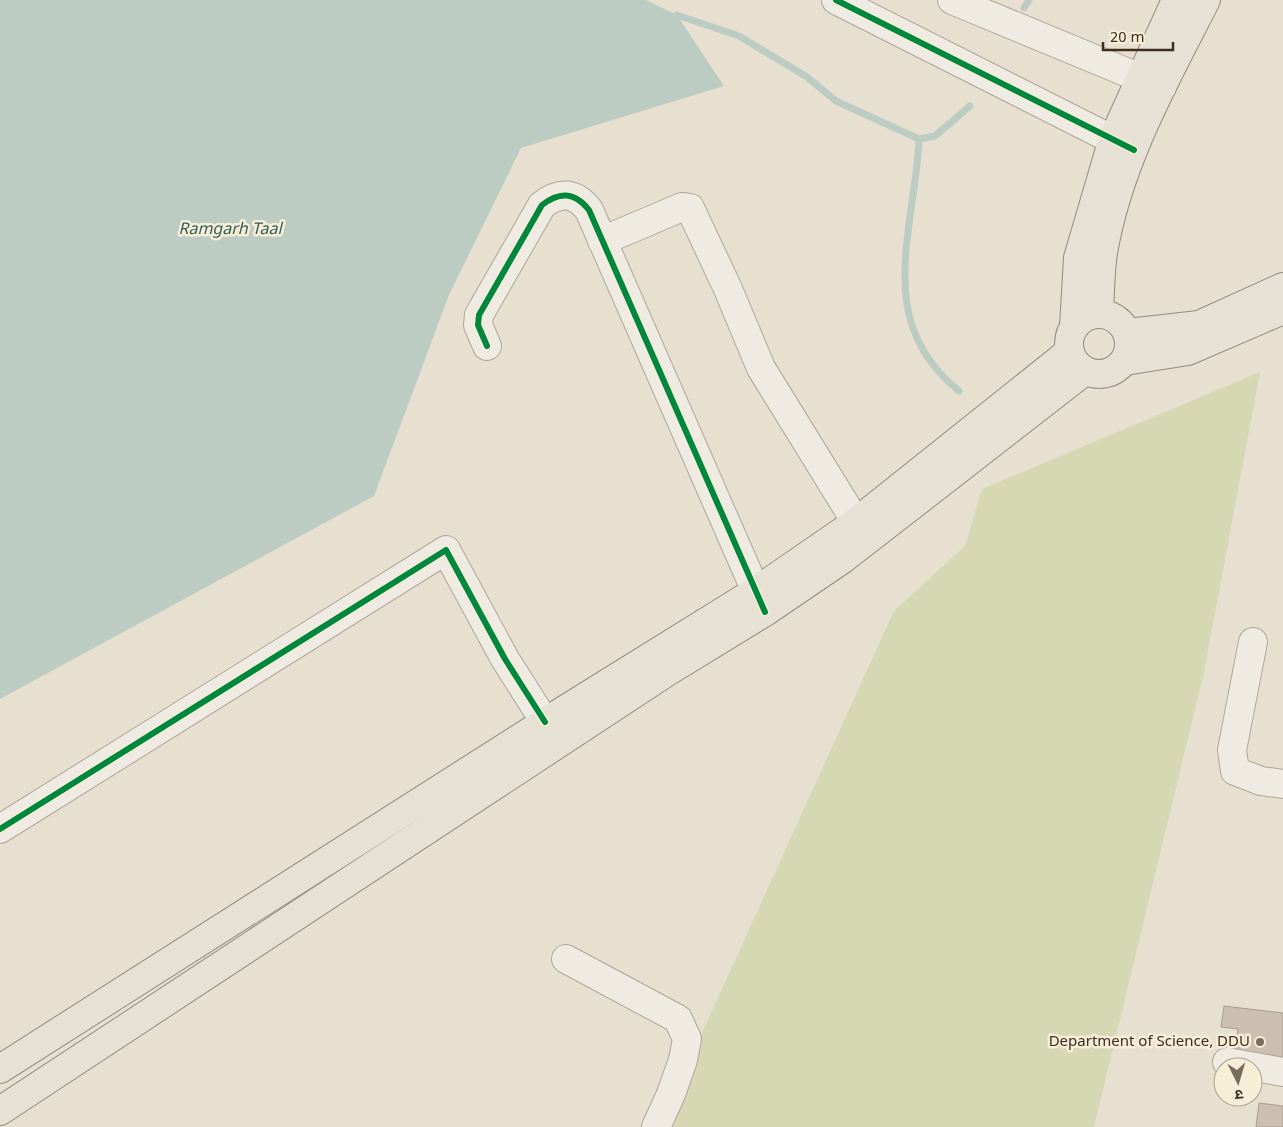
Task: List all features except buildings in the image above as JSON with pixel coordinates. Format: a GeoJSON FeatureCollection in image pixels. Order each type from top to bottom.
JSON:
{"type":"FeatureCollection","features":[{"type":"Feature","properties":{"kind":"main road"},"geometry":{"type":"LineString","coordinates":[[1176,0],[1152,82],[1078,258],[1076,350],[1101,375],[1110,373],[1125,361],[1188,351],[1283,310]]}},
{"type":"Feature","properties":{"kind":"main road"},"geometry":{"type":"LineString","coordinates":[[1152,82],[1206,0]]}},
{"type":"Feature","properties":{"kind":"main road"},"geometry":{"type":"LineString","coordinates":[[1099,314],[1103,254],[1119,187],[1124,145]]}},
{"type":"Feature","properties":{"kind":"main road"},"geometry":{"type":"LineString","coordinates":[[1128,333],[1199,325],[1283,287]]}},
{"type":"Feature","properties":{"kind":"main road"},"geometry":{"type":"LineString","coordinates":[[0,1069],[544,722],[760,601],[843,559],[1076,350],[1085,316],[1099,314],[1116,318],[1128,333],[1128,352],[1125,361]]}},
{"type":"Feature","properties":{"kind":"main road"},"geometry":{"type":"LineString","coordinates":[[0,1111],[666,672],[760,601],[856,522],[1076,350]]}},
{"type":"Feature","properties":{"kind":"street"},"geometry":{"type":"LineString","coordinates":[[836,0],[1124,145]]}},
{"type":"Feature","properties":{"kind":"street"},"geometry":{"type":"LineString","coordinates":[[952,0],[1152,82]]}},
{"type":"Feature","properties":{"kind":"street"},"geometry":{"type":"LineString","coordinates":[[487,346],[478,324],[479,315],[542,204],[553,197],[564,195],[582,201],[589,210],[760,601]]}},
{"type":"Feature","properties":{"kind":"street"},"geometry":{"type":"LineString","coordinates":[[602,241],[682,207],[690,208],[728,289],[761,368],[856,522]]}},
{"type":"Feature","properties":{"kind":"street"},"geometry":{"type":"LineString","coordinates":[[0,829],[446,550],[504,659],[544,722]]}},
{"type":"Feature","properties":{"kind":"street"},"geometry":{"type":"LineString","coordinates":[[1253,642],[1232,750],[1235,771],[1261,781],[1283,784]]}},
{"type":"Feature","properties":{"kind":"street"},"geometry":{"type":"LineString","coordinates":[[566,960],[678,1019],[687,1039],[683,1060],[672,1094],[656,1127]]}},
{"type":"Feature","properties":{"kind":"street"},"geometry":{"type":"LineString","coordinates":[[1263,1068],[1283,1072]]}},
{"type":"Feature","properties":{"kind":"green space"},"geometry":{"type":"Polygon","coordinates":[[[1260,372],[1204,672],[1094,1127],[659,1127],[894,611],[965,546],[982,489],[1260,372]]]}},
{"type":"Feature","properties":{"kind":"water","name":"Ramgarh Taal"},"geometry":{"type":"Polygon","coordinates":[[[0,0],[646,0],[677,15],[724,86],[521,148],[449,295],[374,496],[0,699],[0,0]]]}},
{"type":"Feature","properties":{"kind":"waterway"},"geometry":{"type":"LineString","coordinates":[[1024,8],[1029,0]]}},
{"type":"Feature","properties":{"kind":"waterway"},"geometry":{"type":"LineString","coordinates":[[677,15],[739,36],[807,77],[836,101],[919,139],[935,136],[970,106]]}},
{"type":"Feature","properties":{"kind":"waterway"},"geometry":{"type":"LineString","coordinates":[[919,139],[907,241],[905,273],[907,305],[915,335],[932,364],[959,391]]}},
{"type":"Feature","properties":{"kind":"cycle path"},"geometry":{"type":"LineString","coordinates":[[836,0],[1134,150]]}},
{"type":"Feature","properties":{"kind":"cycle path"},"geometry":{"type":"LineString","coordinates":[[487,346],[478,325],[479,315],[542,205],[555,197],[573,197],[584,204],[589,210],[765,612]]}},
{"type":"Feature","properties":{"kind":"cycle path"},"geometry":{"type":"LineString","coordinates":[[0,829],[446,550],[505,659],[545,722]]}},
{"type":"Feature","properties":{"kind":"place","name":"Department of Science, DDU"},"geometry":{"type":"Point","coordinates":[1260,1042]}}]}
